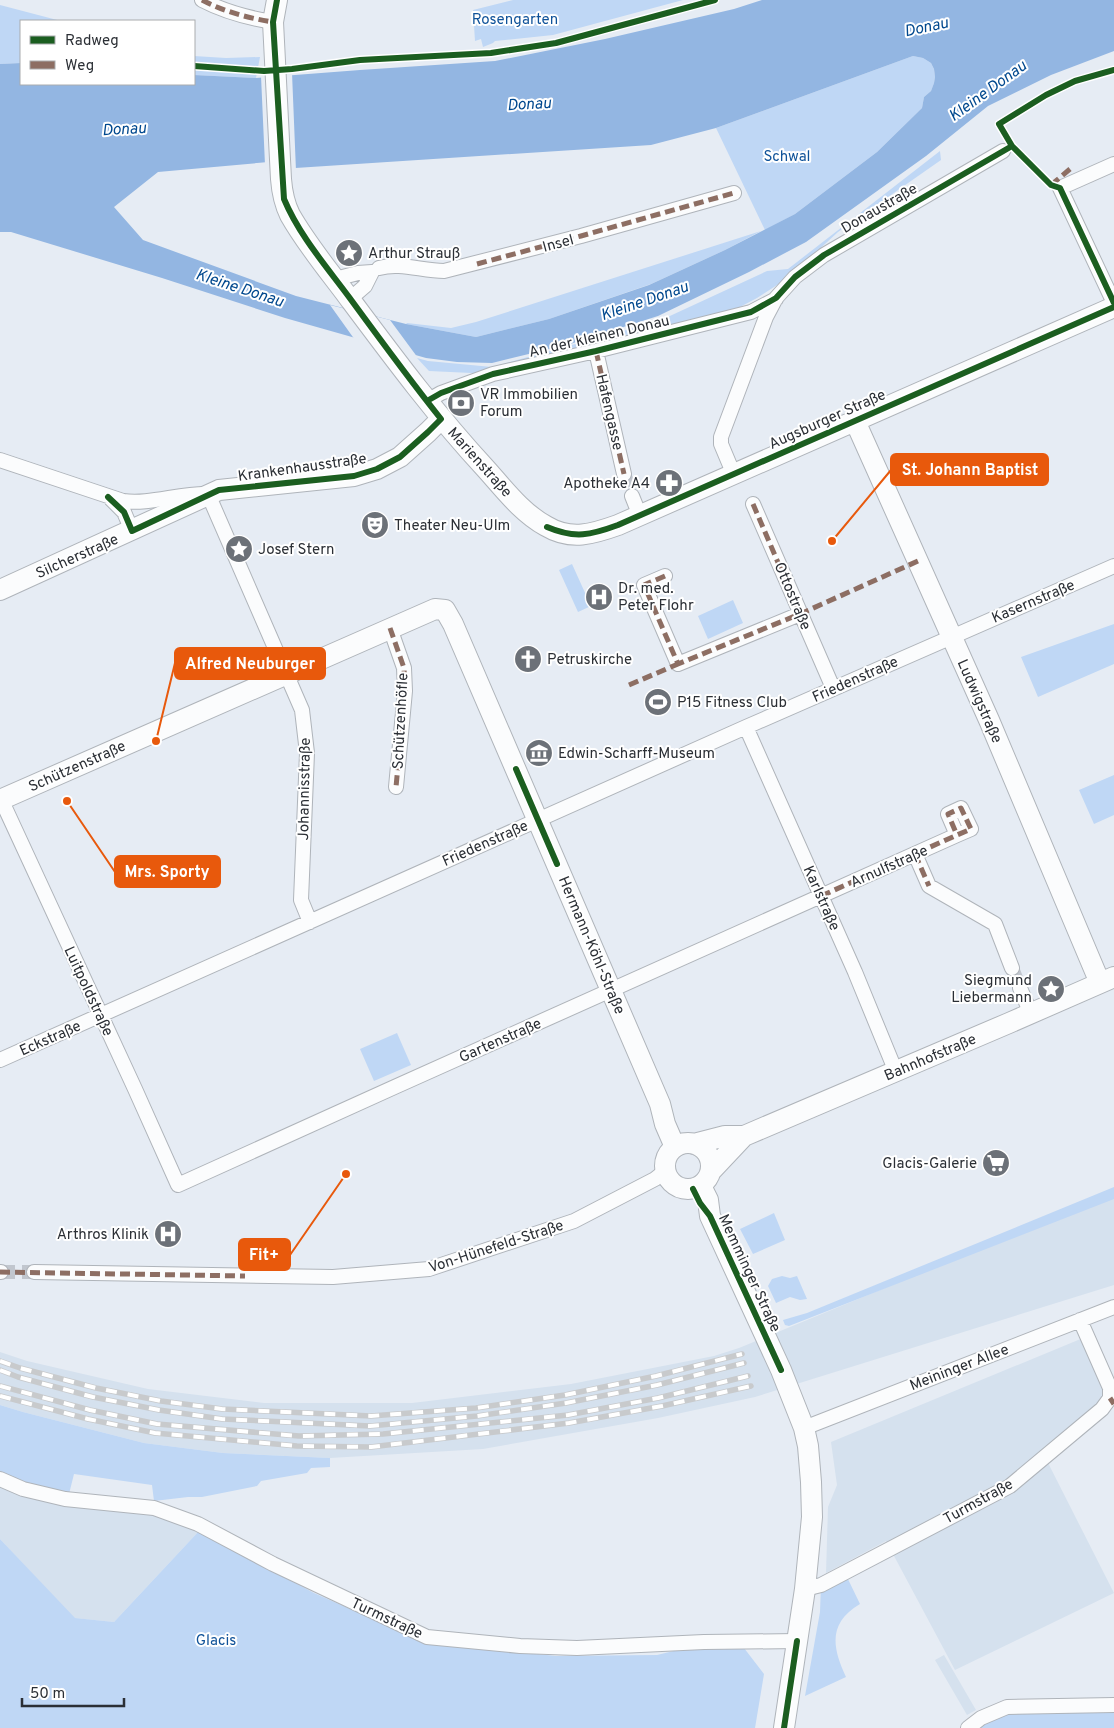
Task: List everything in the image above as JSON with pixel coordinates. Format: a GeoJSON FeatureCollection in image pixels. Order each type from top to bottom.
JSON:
{"type":"FeatureCollection","features":[{"type":"Feature","properties":{"kind":"street"},"geometry":{"type":"LineString","coordinates":[[202,0],[245,17],[273,22],[277,0]]}},
{"type":"Feature","properties":{"kind":"street","name":"Marienstraße"},"geometry":{"type":"LineString","coordinates":[[273,22],[281,179],[284,199],[290,214],[309,244],[427,402],[523,509],[547,527]]}},
{"type":"Feature","properties":{"kind":"street","name":"Donaustraße"},"geometry":{"type":"LineString","coordinates":[[734,474],[721,444],[720,437],[766,318],[776,298],[795,277],[824,255],[1003,151]]}},
{"type":"Feature","properties":{"kind":"street"},"geometry":{"type":"LineString","coordinates":[[1114,164],[1060,188],[1114,303]]}},
{"type":"Feature","properties":{"kind":"street","name":"Insel"},"geometry":{"type":"LineString","coordinates":[[379,268],[401,266],[429,271],[444,271],[581,236],[734,193]]}},
{"type":"Feature","properties":{"kind":"street"},"geometry":{"type":"LineString","coordinates":[[335,279],[358,273],[372,272],[353,303]]}},
{"type":"Feature","properties":{"kind":"street","name":"An der kleinen Donau"},"geometry":{"type":"LineString","coordinates":[[427,402],[441,393],[493,374],[596,351],[751,312],[776,298]]}},
{"type":"Feature","properties":{"kind":"street","name":"Augsburger Straße"},"geometry":{"type":"LineString","coordinates":[[547,527],[560,532],[582,535],[594,534],[640,516],[1114,307]]}},
{"type":"Feature","properties":{"kind":"street","name":"Hafengasse"},"geometry":{"type":"LineString","coordinates":[[596,351],[624,474]]}},
{"type":"Feature","properties":{"kind":"street","name":"Krankenhausstraße"},"geometry":{"type":"LineString","coordinates":[[0,460],[108,497],[135,502],[208,494],[218,490],[297,483],[366,473],[388,465],[400,457],[441,418]]}},
{"type":"Feature","properties":{"kind":"street","name":"Ludwigstraße"},"geometry":{"type":"LineString","coordinates":[[855,421],[1023,798],[1107,980]]}},
{"type":"Feature","properties":{"kind":"street","name":"Silcherstraße"},"geometry":{"type":"LineString","coordinates":[[0,590],[132,531],[208,494]]}},
{"type":"Feature","properties":{"kind":"street","name":"Johannisstraße"},"geometry":{"type":"LineString","coordinates":[[208,494],[302,710],[307,753],[300,900],[310,922]]}},
{"type":"Feature","properties":{"kind":"street"},"geometry":{"type":"LineString","coordinates":[[632,496],[640,516]]}},
{"type":"Feature","properties":{"kind":"street","name":"Krankenhausstraße"},"geometry":{"type":"LineString","coordinates":[[108,497],[124,512],[132,531]]}},
{"type":"Feature","properties":{"kind":"street","name":"Ottostraße"},"geometry":{"type":"LineString","coordinates":[[753,504],[833,688]]}},
{"type":"Feature","properties":{"kind":"street","name":"Kasernstraße"},"geometry":{"type":"LineString","coordinates":[[952,636],[1114,566]]}},
{"type":"Feature","properties":{"kind":"street"},"geometry":{"type":"LineString","coordinates":[[665,576],[644,585],[678,664],[800,614]]}},
{"type":"Feature","properties":{"kind":"street","name":"Schützenstraße"},"geometry":{"type":"LineString","coordinates":[[0,799],[438,608],[447,611],[452,621]]}},
{"type":"Feature","properties":{"kind":"street","name":"Hermann-Köhl-Straße"},"geometry":{"type":"LineString","coordinates":[[452,621],[612,990],[660,1104],[665,1124],[684,1145],[700,1146],[711,1160],[702,1181]]}},
{"type":"Feature","properties":{"kind":"street","name":"Schützenhöfle"},"geometry":{"type":"LineString","coordinates":[[390,628],[404,668],[405,691],[396,787]]}},
{"type":"Feature","properties":{"kind":"street","name":"Friedenstraße"},"geometry":{"type":"LineString","coordinates":[[101,1016],[952,636]]}},
{"type":"Feature","properties":{"kind":"street","name":"Karlstraße"},"geometry":{"type":"LineString","coordinates":[[746,727],[896,1072]]}},
{"type":"Feature","properties":{"kind":"street","name":"Luitpoldstraße"},"geometry":{"type":"LineString","coordinates":[[0,799],[136,1089],[178,1185]]}},
{"type":"Feature","properties":{"kind":"street","name":"Arnulfstraße"},"geometry":{"type":"LineString","coordinates":[[821,896],[957,835]]}},
{"type":"Feature","properties":{"kind":"street"},"geometry":{"type":"LineString","coordinates":[[915,854],[929,886],[996,924],[1012,968]]}},
{"type":"Feature","properties":{"kind":"street","name":"Gartenstraße"},"geometry":{"type":"LineString","coordinates":[[178,1185],[821,896]]}},
{"type":"Feature","properties":{"kind":"street","name":"Bahnhofstraße"},"geometry":{"type":"LineString","coordinates":[[684,1145],[725,1136],[744,1136],[1107,980]]}},
{"type":"Feature","properties":{"kind":"street"},"geometry":{"type":"LineString","coordinates":[[1020,988],[1031,1014]]}},
{"type":"Feature","properties":{"kind":"street","name":"Eckstraße"},"geometry":{"type":"LineString","coordinates":[[0,1060],[101,1016]]}},
{"type":"Feature","properties":{"kind":"street","name":"Bahnhofstraße"},"geometry":{"type":"LineString","coordinates":[[702,1181],[744,1136]]}},
{"type":"Feature","properties":{"kind":"street"},"geometry":{"type":"LineString","coordinates":[[684,1145],[666,1160],[661,1176],[678,1187],[702,1181]]}},
{"type":"Feature","properties":{"kind":"street","name":"Von-Hünefeld-Straße"},"geometry":{"type":"LineString","coordinates":[[34,1272],[333,1276],[429,1269],[574,1221],[661,1176]]}},
{"type":"Feature","properties":{"kind":"street","name":"Memminger Straße"},"geometry":{"type":"LineString","coordinates":[[702,1181],[708,1200],[710,1216],[782,1370],[804,1428],[810,1461],[812,1517],[806,1590],[784,1728]]}},
{"type":"Feature","properties":{"kind":"street","name":"Meininger Allee"},"geometry":{"type":"LineString","coordinates":[[804,1428],[1114,1307]]}},
{"type":"Feature","properties":{"kind":"street","name":"Turmstraße"},"geometry":{"type":"LineString","coordinates":[[806,1590],[821,1585],[1010,1486],[1102,1409],[1110,1398],[1110,1388],[1080,1320]]}},
{"type":"Feature","properties":{"kind":"street","name":"Turmstraße"},"geometry":{"type":"LineString","coordinates":[[0,1479],[23,1489],[65,1499],[154,1508],[198,1524],[273,1564],[427,1637],[520,1646],[577,1648],[704,1642],[797,1641]]}},
{"type":"Feature","properties":{"kind":"street"},"geometry":{"type":"LineString","coordinates":[[968,1728],[981,1718],[1007,1707],[1114,1705]]}},
{"type":"Feature","properties":{"kind":"shaded area"},"geometry":{"type":"Polygon","coordinates":[[[1114,1194],[1114,1285],[755,1397],[658,1418],[483,1449],[330,1458],[223,1453],[144,1443],[0,1405],[0,1352],[27,1361],[148,1389],[264,1403],[412,1403],[571,1384],[714,1356],[739,1348],[1114,1194]]]}},
{"type":"Feature","properties":{"kind":"shaded area"},"geometry":{"type":"Polygon","coordinates":[[[1083,1338],[1104,1382],[1103,1397],[1097,1408],[1043,1453],[1114,1593],[955,1670],[886,1541],[826,1573],[828,1507],[837,1485],[831,1442],[1083,1338]]]}},
{"type":"Feature","properties":{"kind":"shaded area"},"geometry":{"type":"Polygon","coordinates":[[[0,1485],[15,1492],[60,1505],[155,1514],[199,1531],[114,1622],[74,1618],[0,1539],[0,1485]]]}},
{"type":"Feature","properties":{"kind":"shaded area"},"geometry":{"type":"Polygon","coordinates":[[[944,1655],[976,1710],[967,1715],[935,1660],[944,1655]]]}},
{"type":"Feature","properties":{"kind":"green space","name":"Rosengarten"},"geometry":{"type":"Polygon","coordinates":[[[513,0],[683,0],[553,35],[495,41],[483,47],[481,39],[475,41],[473,10],[513,0]]]}},
{"type":"Feature","properties":{"kind":"green space"},"geometry":{"type":"Polygon","coordinates":[[[0,5],[57,20],[20,20],[20,63],[0,64],[0,5]]]}},
{"type":"Feature","properties":{"kind":"green space"},"geometry":{"type":"Polygon","coordinates":[[[195,56],[260,57],[256,78],[195,75],[195,56]]]}},
{"type":"Feature","properties":{"kind":"green space","name":"Schwal"},"geometry":{"type":"Polygon","coordinates":[[[913,56],[923,58],[931,63],[934,69],[934,83],[931,91],[924,97],[922,108],[877,152],[795,214],[765,230],[716,128],[913,56]]]}},
{"type":"Feature","properties":{"kind":"green space"},"geometry":{"type":"Polygon","coordinates":[[[940,151],[941,160],[838,232],[788,278],[757,298],[721,317],[493,374],[429,371],[417,358],[428,361],[492,367],[659,321],[767,271],[788,269],[940,151]]]}},
{"type":"Feature","properties":{"kind":"green space"},"geometry":{"type":"Polygon","coordinates":[[[761,231],[651,284],[549,319],[476,337],[406,324],[451,328],[476,322],[761,231]]]}},
{"type":"Feature","properties":{"kind":"green space"},"geometry":{"type":"Polygon","coordinates":[[[572,564],[591,606],[578,612],[559,570],[572,564]]]}},
{"type":"Feature","properties":{"kind":"green space"},"geometry":{"type":"Polygon","coordinates":[[[733,600],[743,623],[708,639],[698,616],[733,600]]]}},
{"type":"Feature","properties":{"kind":"green space"},"geometry":{"type":"Polygon","coordinates":[[[1114,624],[1114,664],[1038,697],[1021,657],[1114,624]]]}},
{"type":"Feature","properties":{"kind":"green space"},"geometry":{"type":"Polygon","coordinates":[[[1114,775],[1114,815],[1094,824],[1079,790],[1114,775]]]}},
{"type":"Feature","properties":{"kind":"green space"},"geometry":{"type":"Polygon","coordinates":[[[397,1033],[411,1065],[374,1081],[360,1049],[397,1033]]]}},
{"type":"Feature","properties":{"kind":"green space"},"geometry":{"type":"Polygon","coordinates":[[[1114,1187],[1114,1199],[789,1326],[785,1325],[783,1320],[807,1313],[1114,1187]]]}},
{"type":"Feature","properties":{"kind":"green space"},"geometry":{"type":"Polygon","coordinates":[[[774,1213],[785,1240],[753,1254],[740,1229],[774,1213]]]}},
{"type":"Feature","properties":{"kind":"green space"},"geometry":{"type":"Polygon","coordinates":[[[782,1276],[790,1278],[797,1276],[807,1299],[800,1300],[790,1297],[776,1303],[768,1286],[772,1279],[782,1276]]]}},
{"type":"Feature","properties":{"kind":"green space"},"geometry":{"type":"Polygon","coordinates":[[[0,1405],[144,1443],[223,1453],[330,1458],[330,1467],[311,1468],[307,1473],[261,1481],[257,1486],[202,1497],[154,1501],[152,1485],[74,1474],[69,1494],[19,1482],[0,1473],[0,1405]]]}},
{"type":"Feature","properties":{"kind":"green space","name":"Glacis"},"geometry":{"type":"Polygon","coordinates":[[[199,1531],[314,1593],[422,1641],[556,1656],[657,1655],[686,1648],[744,1648],[764,1674],[755,1728],[0,1728],[0,1539],[75,1618],[114,1622],[199,1531]]]}},
{"type":"Feature","properties":{"kind":"green space"},"geometry":{"type":"Polygon","coordinates":[[[846,1575],[860,1604],[842,1619],[836,1636],[838,1656],[846,1677],[805,1696],[820,1612],[821,1585],[846,1575]]]}},
{"type":"Feature","properties":{"kind":"green space"},"geometry":{"type":"Polygon","coordinates":[[[1114,1708],[1114,1728],[972,1728],[1009,1709],[1114,1708]]]}},
{"type":"Feature","properties":{"kind":"water"},"geometry":{"type":"Polygon","coordinates":[[[762,0],[1114,0],[1114,51],[1051,75],[988,106],[926,156],[806,242],[658,316],[570,344],[492,363],[457,362],[426,358],[285,318],[11,232],[0,232],[0,64],[20,63],[20,85],[195,85],[195,75],[256,78],[495,61],[605,39],[734,9],[762,0]],[[913,56],[716,128],[651,145],[280,169],[280,161],[158,172],[114,207],[143,240],[296,296],[406,324],[476,337],[549,319],[649,285],[725,250],[795,214],[877,152],[922,108],[924,97],[931,91],[934,83],[934,69],[931,63],[923,58],[913,56]]]}},
{"type":"Feature","properties":{"kind":"pier"},"geometry":{"type":"Polygon","coordinates":[[[292,73],[296,171],[280,172],[278,164],[265,165],[261,76],[292,73]]]}},
{"type":"Feature","properties":{"kind":"pier"},"geometry":{"type":"Polygon","coordinates":[[[330,305],[390,320],[418,358],[355,340],[330,305]]]}},
{"type":"Feature","properties":{"kind":"tunnel"},"geometry":{"type":"LineString","coordinates":[[624,474],[632,496]]}},
{"type":"Feature","properties":{"kind":"tunnel"},"geometry":{"type":"LineString","coordinates":[[1012,968],[1020,988]]}},
{"type":"Feature","properties":{"kind":"tunnel"},"geometry":{"type":"LineString","coordinates":[[1,1272],[34,1272]]}},
{"type":"Feature","properties":{"kind":"railway"},"geometry":{"type":"LineString","coordinates":[[0,1361],[96,1388],[161,1401],[222,1409],[371,1416],[476,1408],[565,1395],[656,1376],[742,1354]]}},
{"type":"Feature","properties":{"kind":"railway"},"geometry":{"type":"LineString","coordinates":[[0,1370],[18,1377],[93,1397],[159,1410],[222,1419],[370,1426],[477,1416],[566,1403],[657,1385],[744,1363]]}},
{"type":"Feature","properties":{"kind":"railway"},"geometry":{"type":"LineString","coordinates":[[0,1386],[90,1410],[157,1424],[299,1436],[383,1434],[568,1415],[658,1398],[748,1376]]}},
{"type":"Feature","properties":{"kind":"railway"},"geometry":{"type":"LineString","coordinates":[[0,1396],[88,1419],[155,1433],[297,1446],[371,1447],[569,1423],[662,1406],[751,1386]]}},
{"type":"Feature","properties":{"kind":"marked path"},"geometry":{"type":"LineString","coordinates":[[202,0],[237,14],[273,22]]}},
{"type":"Feature","properties":{"kind":"marked path"},"geometry":{"type":"LineString","coordinates":[[1051,185],[1070,169]]}},
{"type":"Feature","properties":{"kind":"marked path"},"geometry":{"type":"LineString","coordinates":[[477,264],[734,193]]}},
{"type":"Feature","properties":{"kind":"marked path"},"geometry":{"type":"LineString","coordinates":[[596,351],[624,474]]}},
{"type":"Feature","properties":{"kind":"marked path"},"geometry":{"type":"LineString","coordinates":[[753,504],[800,614]]}},
{"type":"Feature","properties":{"kind":"marked path"},"geometry":{"type":"LineString","coordinates":[[665,576],[644,585],[678,664],[800,614],[918,561]]}},
{"type":"Feature","properties":{"kind":"marked path"},"geometry":{"type":"LineString","coordinates":[[390,628],[404,668],[405,691],[396,787]]}},
{"type":"Feature","properties":{"kind":"marked path"},"geometry":{"type":"LineString","coordinates":[[629,685],[678,664]]}},
{"type":"Feature","properties":{"kind":"marked path"},"geometry":{"type":"LineString","coordinates":[[821,896],[971,829],[961,808],[948,814],[957,835]]}},
{"type":"Feature","properties":{"kind":"marked path"},"geometry":{"type":"LineString","coordinates":[[915,854],[929,886]]}},
{"type":"Feature","properties":{"kind":"marked path"},"geometry":{"type":"LineString","coordinates":[[0,1272],[245,1276]]}},
{"type":"Feature","properties":{"kind":"marked path"},"geometry":{"type":"LineString","coordinates":[[1110,1398],[1114,1404]]}},
{"type":"Feature","properties":{"kind":"cycle path"},"geometry":{"type":"LineString","coordinates":[[108,497],[124,512],[132,531],[219,490],[354,476],[377,469],[400,457],[441,419],[314,250],[297,225],[284,199],[273,22],[277,0]]}},
{"type":"Feature","properties":{"kind":"cycle path"},"geometry":{"type":"LineString","coordinates":[[195,66],[264,71],[360,60],[491,53],[556,43],[715,0]]}},
{"type":"Feature","properties":{"kind":"cycle path"},"geometry":{"type":"LineString","coordinates":[[1114,70],[1075,81],[1046,95],[999,124],[1012,146],[1051,185],[1060,188],[1114,303]]}},
{"type":"Feature","properties":{"kind":"cycle path"},"geometry":{"type":"LineString","coordinates":[[427,401],[441,393],[493,374],[596,351],[751,312],[776,298],[795,277],[824,255],[1012,146]]}},
{"type":"Feature","properties":{"kind":"cycle path"},"geometry":{"type":"LineString","coordinates":[[547,527],[566,533],[583,534],[618,525],[1114,307]]}},
{"type":"Feature","properties":{"kind":"cycle path"},"geometry":{"type":"LineString","coordinates":[[516,769],[557,864]]}},
{"type":"Feature","properties":{"kind":"cycle path"},"geometry":{"type":"LineString","coordinates":[[693,1189],[700,1203],[710,1216],[781,1370]]}},
{"type":"Feature","properties":{"kind":"cycle path"},"geometry":{"type":"LineString","coordinates":[[784,1728],[797,1641]]}},
{"type":"Feature","properties":{"kind":"place","name":"Arthur Strauß"},"geometry":{"type":"Point","coordinates":[349,253]}},
{"type":"Feature","properties":{"kind":"place","name":"VR Immobilien Forum"},"geometry":{"type":"Point","coordinates":[461,403]}},
{"type":"Feature","properties":{"kind":"place","name":"Apotheke A4"},"geometry":{"type":"Point","coordinates":[669,483]}},
{"type":"Feature","properties":{"kind":"place","name":"Theater Neu-Ulm"},"geometry":{"type":"Point","coordinates":[375,525]}},
{"type":"Feature","properties":{"kind":"place","name":"St. Johann Baptist"},"geometry":{"type":"Point","coordinates":[832,541]}},
{"type":"Feature","properties":{"kind":"place","name":"Josef Stern"},"geometry":{"type":"Point","coordinates":[239,549]}},
{"type":"Feature","properties":{"kind":"place","name":"Dr. med. Peter Flohr"},"geometry":{"type":"Point","coordinates":[599,597]}},
{"type":"Feature","properties":{"kind":"place","name":"Petruskirche"},"geometry":{"type":"Point","coordinates":[528,659]}},
{"type":"Feature","properties":{"kind":"place","name":"P15 Fitness Club"},"geometry":{"type":"Point","coordinates":[658,702]}},
{"type":"Feature","properties":{"kind":"place","name":"Alfred Neuburger"},"geometry":{"type":"Point","coordinates":[156,741]}},
{"type":"Feature","properties":{"kind":"place","name":"Edwin-Scharff-Museum"},"geometry":{"type":"Point","coordinates":[539,753]}},
{"type":"Feature","properties":{"kind":"place","name":"Mrs. Sporty"},"geometry":{"type":"Point","coordinates":[67,801]}},
{"type":"Feature","properties":{"kind":"place","name":"Siegmund Liebermann"},"geometry":{"type":"Point","coordinates":[1051,989]}},
{"type":"Feature","properties":{"kind":"place","name":"Glacis-Galerie"},"geometry":{"type":"Point","coordinates":[996,1163]}},
{"type":"Feature","properties":{"kind":"place","name":"Fit+"},"geometry":{"type":"Point","coordinates":[346,1174]}},
{"type":"Feature","properties":{"kind":"place","name":"Arthros Klinik"},"geometry":{"type":"Point","coordinates":[168,1234]}},
{"type":"Feature","properties":{"kind":"water label","name":"Donau"},"geometry":{"type":"Point","coordinates":[926,26]}},
{"type":"Feature","properties":{"kind":"water label","name":"Kleine Donau"},"geometry":{"type":"Point","coordinates":[987,90]}},
{"type":"Feature","properties":{"kind":"water label","name":"Donau"},"geometry":{"type":"Point","coordinates":[529,103]}},
{"type":"Feature","properties":{"kind":"water label","name":"Donau"},"geometry":{"type":"Point","coordinates":[124,128]}},
{"type":"Feature","properties":{"kind":"water label","name":"Kleine Donau"},"geometry":{"type":"Point","coordinates":[240,287]}},
{"type":"Feature","properties":{"kind":"water label","name":"Kleine Donau"},"geometry":{"type":"Point","coordinates":[644,300]}}]}
